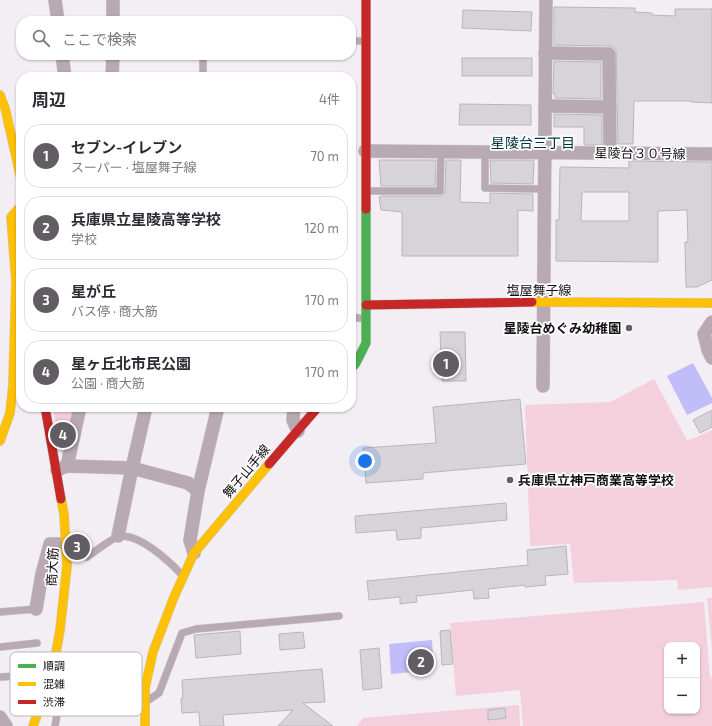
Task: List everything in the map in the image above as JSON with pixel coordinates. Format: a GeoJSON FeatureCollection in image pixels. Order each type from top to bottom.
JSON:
{"type":"FeatureCollection","features":[{"type":"Feature","properties":{"kind":"street"},"geometry":{"type":"LineString","coordinates":[[55,0],[57,16]]}},
{"type":"Feature","properties":{"kind":"street"},"geometry":{"type":"LineString","coordinates":[[113,0],[113,16]]}},
{"type":"Feature","properties":{"kind":"street"},"geometry":{"type":"LineString","coordinates":[[356,363],[366,343],[366,0]]}},
{"type":"Feature","properties":{"kind":"street"},"geometry":{"type":"LineString","coordinates":[[543,386],[546,0]]}},
{"type":"Feature","properties":{"kind":"street"},"geometry":{"type":"LineString","coordinates":[[545,53],[609,54],[610,153]]}},
{"type":"Feature","properties":{"kind":"street"},"geometry":{"type":"LineString","coordinates":[[63,60],[64,72]]}},
{"type":"Feature","properties":{"kind":"street"},"geometry":{"type":"LineString","coordinates":[[112,72],[113,60]]}},
{"type":"Feature","properties":{"kind":"street"},"geometry":{"type":"LineString","coordinates":[[0,95],[16,157]]}},
{"type":"Feature","properties":{"kind":"street"},"geometry":{"type":"LineString","coordinates":[[545,106],[610,107]]}},
{"type":"Feature","properties":{"kind":"street","name":"星陵台３０号線"},"geometry":{"type":"LineString","coordinates":[[365,151],[712,154]]}},
{"type":"Feature","properties":{"kind":"street"},"geometry":{"type":"LineString","coordinates":[[0,440],[9,419],[14,375],[16,267],[9,246],[11,217],[16,212]]}},
{"type":"Feature","properties":{"kind":"street","name":"塩屋舞子線"},"geometry":{"type":"LineString","coordinates":[[366,305],[543,302],[712,303]]}},
{"type":"Feature","properties":{"kind":"street"},"geometry":{"type":"LineString","coordinates":[[711,352],[704,334],[712,322]]}},
{"type":"Feature","properties":{"kind":"street","name":"商大筋"},"geometry":{"type":"LineString","coordinates":[[46,412],[62,468],[67,566],[61,623],[56,652]]}},
{"type":"Feature","properties":{"kind":"street"},"geometry":{"type":"LineString","coordinates":[[79,412],[62,468],[132,468],[188,483],[198,492]]}},
{"type":"Feature","properties":{"kind":"street"},"geometry":{"type":"LineString","coordinates":[[118,536],[145,412]]}},
{"type":"Feature","properties":{"kind":"street"},"geometry":{"type":"LineString","coordinates":[[194,552],[190,540],[198,492],[217,412]]}},
{"type":"Feature","properties":{"kind":"street"},"geometry":{"type":"LineString","coordinates":[[294,412],[293,420],[298,431]]}},
{"type":"Feature","properties":{"kind":"street","name":"舞子山手線"},"geometry":{"type":"LineString","coordinates":[[145,726],[145,688],[153,652],[174,597],[194,552],[314,412]]}},
{"type":"Feature","properties":{"kind":"street"},"geometry":{"type":"LineString","coordinates":[[36,609],[50,544],[66,544]]}},
{"type":"Feature","properties":{"kind":"street"},"geometry":{"type":"LineString","coordinates":[[0,716],[6,726]]}},
{"type":"Feature","properties":{"kind":"street","name":"商大筋"},"geometry":{"type":"LineString","coordinates":[[33,726],[37,716]]}},
{"type":"Feature","properties":{"kind":"lane"},"geometry":{"type":"LineString","coordinates":[[356,41],[366,41]]}},
{"type":"Feature","properties":{"kind":"lane"},"geometry":{"type":"LineString","coordinates":[[203,60],[203,72]]}},
{"type":"Feature","properties":{"kind":"lane"},"geometry":{"type":"LineString","coordinates":[[366,191],[440,191],[441,152]]}},
{"type":"Feature","properties":{"kind":"lane"},"geometry":{"type":"LineString","coordinates":[[484,152],[484,188],[545,189]]}},
{"type":"Feature","properties":{"kind":"lane"},"geometry":{"type":"LineString","coordinates":[[356,318],[366,319]]}},
{"type":"Feature","properties":{"kind":"lane"},"geometry":{"type":"LineString","coordinates":[[87,557],[118,536],[131,537],[158,552],[183,577]]}},
{"type":"Feature","properties":{"kind":"lane"},"geometry":{"type":"LineString","coordinates":[[0,612],[36,609]]}},
{"type":"Feature","properties":{"kind":"lane"},"geometry":{"type":"LineString","coordinates":[[145,702],[159,693],[182,633],[196,629],[339,616]]}},
{"type":"Feature","properties":{"kind":"lane"},"geometry":{"type":"LineString","coordinates":[[0,647],[37,643]]}},
{"type":"Feature","properties":{"kind":"lane"},"geometry":{"type":"LineString","coordinates":[[0,677],[10,677]]}},
{"type":"Feature","properties":{"kind":"lane"},"geometry":{"type":"LineString","coordinates":[[55,726],[57,716]]}},
{"type":"Feature","properties":{"kind":"shaded area"},"geometry":{"type":"Polygon","coordinates":[[[693,363],[712,398],[712,403],[687,415],[667,376],[693,363]]]}},
{"type":"Feature","properties":{"kind":"shaded area"},"geometry":{"type":"Polygon","coordinates":[[[654,379],[687,440],[712,430],[712,587],[678,590],[677,580],[574,583],[570,544],[530,546],[525,405],[610,402],[654,379]]]}},
{"type":"Feature","properties":{"kind":"shaded area"},"geometry":{"type":"Polygon","coordinates":[[[54,412],[75,412],[64,464],[54,412]]]}},
{"type":"Feature","properties":{"kind":"shaded area"},"geometry":{"type":"Polygon","coordinates":[[[707,598],[712,598],[712,649],[707,598]]]}},
{"type":"Feature","properties":{"kind":"shaded area"},"geometry":{"type":"Polygon","coordinates":[[[704,602],[710,680],[712,676],[712,726],[523,726],[520,690],[456,696],[450,623],[704,602]]]}},
{"type":"Feature","properties":{"kind":"shaded area"},"geometry":{"type":"Polygon","coordinates":[[[432,640],[434,670],[391,674],[389,644],[432,640]]]}},
{"type":"Feature","properties":{"kind":"shaded area"},"geometry":{"type":"Polygon","coordinates":[[[519,705],[520,726],[357,726],[363,718],[519,705]]]}},
{"type":"Feature","properties":{"kind":"building"},"geometry":{"type":"Polygon","coordinates":[[[554,7],[635,8],[635,12],[652,13],[652,15],[675,16],[675,9],[712,9],[712,103],[691,101],[634,101],[633,144],[618,144],[616,50],[609,46],[554,45],[554,7]]]}},
{"type":"Feature","properties":{"kind":"building"},"geometry":{"type":"Polygon","coordinates":[[[463,10],[532,12],[531,31],[462,28],[463,10]]]}},
{"type":"Feature","properties":{"kind":"building"},"geometry":{"type":"Polygon","coordinates":[[[462,58],[532,58],[532,76],[462,76],[462,58]]]}},
{"type":"Feature","properties":{"kind":"building"},"geometry":{"type":"Polygon","coordinates":[[[554,61],[601,62],[601,99],[555,98],[555,94],[553,94],[554,61]]]}},
{"type":"Feature","properties":{"kind":"building"},"geometry":{"type":"Polygon","coordinates":[[[460,104],[531,105],[531,125],[459,125],[460,104]]]}},
{"type":"Feature","properties":{"kind":"building"},"geometry":{"type":"Polygon","coordinates":[[[554,114],[602,115],[602,145],[584,145],[584,127],[554,127],[554,114]]]}},
{"type":"Feature","properties":{"kind":"building"},"geometry":{"type":"Polygon","coordinates":[[[379,160],[436,160],[435,186],[381,186],[379,160]]]}},
{"type":"Feature","properties":{"kind":"building"},"geometry":{"type":"Polygon","coordinates":[[[446,160],[461,160],[460,202],[490,203],[490,193],[533,194],[533,211],[518,210],[518,256],[402,256],[402,212],[381,210],[379,197],[442,196],[445,191],[446,160]]]}},
{"type":"Feature","properties":{"kind":"building"},"geometry":{"type":"Polygon","coordinates":[[[490,160],[534,160],[533,184],[491,183],[490,160]]]}},
{"type":"Feature","properties":{"kind":"building"},"geometry":{"type":"Polygon","coordinates":[[[629,161],[712,162],[712,280],[697,287],[686,287],[685,242],[688,242],[687,210],[658,211],[658,262],[556,261],[556,220],[559,220],[560,167],[629,168],[629,161]],[[582,192],[581,221],[629,221],[629,192],[582,192]]]}},
{"type":"Feature","properties":{"kind":"building"},"geometry":{"type":"Polygon","coordinates":[[[440,332],[465,332],[466,381],[442,381],[440,332]]]}},
{"type":"Feature","properties":{"kind":"building"},"geometry":{"type":"Polygon","coordinates":[[[520,399],[526,464],[423,473],[423,479],[366,483],[363,448],[436,443],[433,407],[520,399]]]}},
{"type":"Feature","properties":{"kind":"building"},"geometry":{"type":"Polygon","coordinates":[[[712,410],[712,427],[700,433],[693,420],[712,410]]]}},
{"type":"Feature","properties":{"kind":"building"},"geometry":{"type":"Polygon","coordinates":[[[506,503],[507,520],[421,528],[421,538],[397,540],[396,530],[356,533],[355,516],[506,503]]]}},
{"type":"Feature","properties":{"kind":"building"},"geometry":{"type":"Polygon","coordinates":[[[566,546],[568,574],[545,576],[546,585],[525,587],[525,585],[488,589],[489,598],[474,599],[473,590],[416,596],[417,602],[400,604],[400,597],[369,600],[367,581],[528,565],[527,550],[566,546]]]}},
{"type":"Feature","properties":{"kind":"building"},"geometry":{"type":"Polygon","coordinates":[[[450,630],[453,664],[442,665],[440,631],[450,630]]]}},
{"type":"Feature","properties":{"kind":"building"},"geometry":{"type":"Polygon","coordinates":[[[240,631],[241,654],[196,658],[194,635],[240,631]]]}},
{"type":"Feature","properties":{"kind":"building"},"geometry":{"type":"Polygon","coordinates":[[[303,632],[305,648],[280,650],[279,634],[303,632]]]}},
{"type":"Feature","properties":{"kind":"building"},"geometry":{"type":"Polygon","coordinates":[[[379,648],[382,688],[363,690],[360,650],[379,648]]]}},
{"type":"Feature","properties":{"kind":"building"},"geometry":{"type":"Polygon","coordinates":[[[322,669],[325,702],[303,703],[333,726],[278,726],[293,710],[223,715],[224,726],[200,726],[199,712],[182,713],[182,680],[322,669]]]}},
{"type":"Feature","properties":{"kind":"building"},"geometry":{"type":"Polygon","coordinates":[[[505,708],[506,718],[488,720],[488,710],[505,708]]]}},
{"type":"Feature","properties":{"kind":"traffic: fast"},"geometry":{"type":"LineString","coordinates":[[356,363],[366,343],[366,209]]}},
{"type":"Feature","properties":{"kind":"traffic: slow"},"geometry":{"type":"LineString","coordinates":[[0,95],[5,108],[16,157]]}},
{"type":"Feature","properties":{"kind":"traffic: slow"},"geometry":{"type":"LineString","coordinates":[[16,212],[11,217],[16,281]]}},
{"type":"Feature","properties":{"kind":"traffic: slow"},"geometry":{"type":"LineString","coordinates":[[0,441],[10,413],[13,385],[16,281]]}},
{"type":"Feature","properties":{"kind":"traffic: slow"},"geometry":{"type":"LineString","coordinates":[[532,302],[712,303]]}},
{"type":"Feature","properties":{"kind":"traffic: slow"},"geometry":{"type":"LineString","coordinates":[[145,726],[145,688],[153,652],[174,597],[194,553],[269,464]]}},
{"type":"Feature","properties":{"kind":"traffic: slow"},"geometry":{"type":"LineString","coordinates":[[56,652],[67,566],[64,514],[61,499]]}},
{"type":"Feature","properties":{"kind":"traffic: slow"},"geometry":{"type":"LineString","coordinates":[[33,726],[37,716]]}},
{"type":"Feature","properties":{"kind":"traffic: jam"},"geometry":{"type":"LineString","coordinates":[[366,0],[366,209]]}},
{"type":"Feature","properties":{"kind":"traffic: jam"},"geometry":{"type":"LineString","coordinates":[[366,305],[532,302]]}},
{"type":"Feature","properties":{"kind":"traffic: jam"},"geometry":{"type":"LineString","coordinates":[[46,412],[61,499]]}},
{"type":"Feature","properties":{"kind":"traffic: jam"},"geometry":{"type":"LineString","coordinates":[[269,464],[314,412]]}},
{"type":"Feature","properties":{"kind":"place","name":"星陵台めぐみ幼稚園"},"geometry":{"type":"Point","coordinates":[629,328]}},
{"type":"Feature","properties":{"kind":"place","name":"セブン-イレブン"},"geometry":{"type":"Point","coordinates":[446,364]}},
{"type":"Feature","properties":{"kind":"place","name":"星ヶ丘北市民公園"},"geometry":{"type":"Point","coordinates":[63,435]}},
{"type":"Feature","properties":{"kind":"place","name":"兵庫県立神戸商業高等学校"},"geometry":{"type":"Point","coordinates":[510,480]}},
{"type":"Feature","properties":{"kind":"place","name":"星が丘"},"geometry":{"type":"Point","coordinates":[77,547]}},
{"type":"Feature","properties":{"kind":"place","name":"兵庫県立星陵高等学校"},"geometry":{"type":"Point","coordinates":[421,662]}},
{"type":"Feature","properties":{"kind":"district","name":"星陵台三丁目"},"geometry":{"type":"Point","coordinates":[533,142]}}]}
